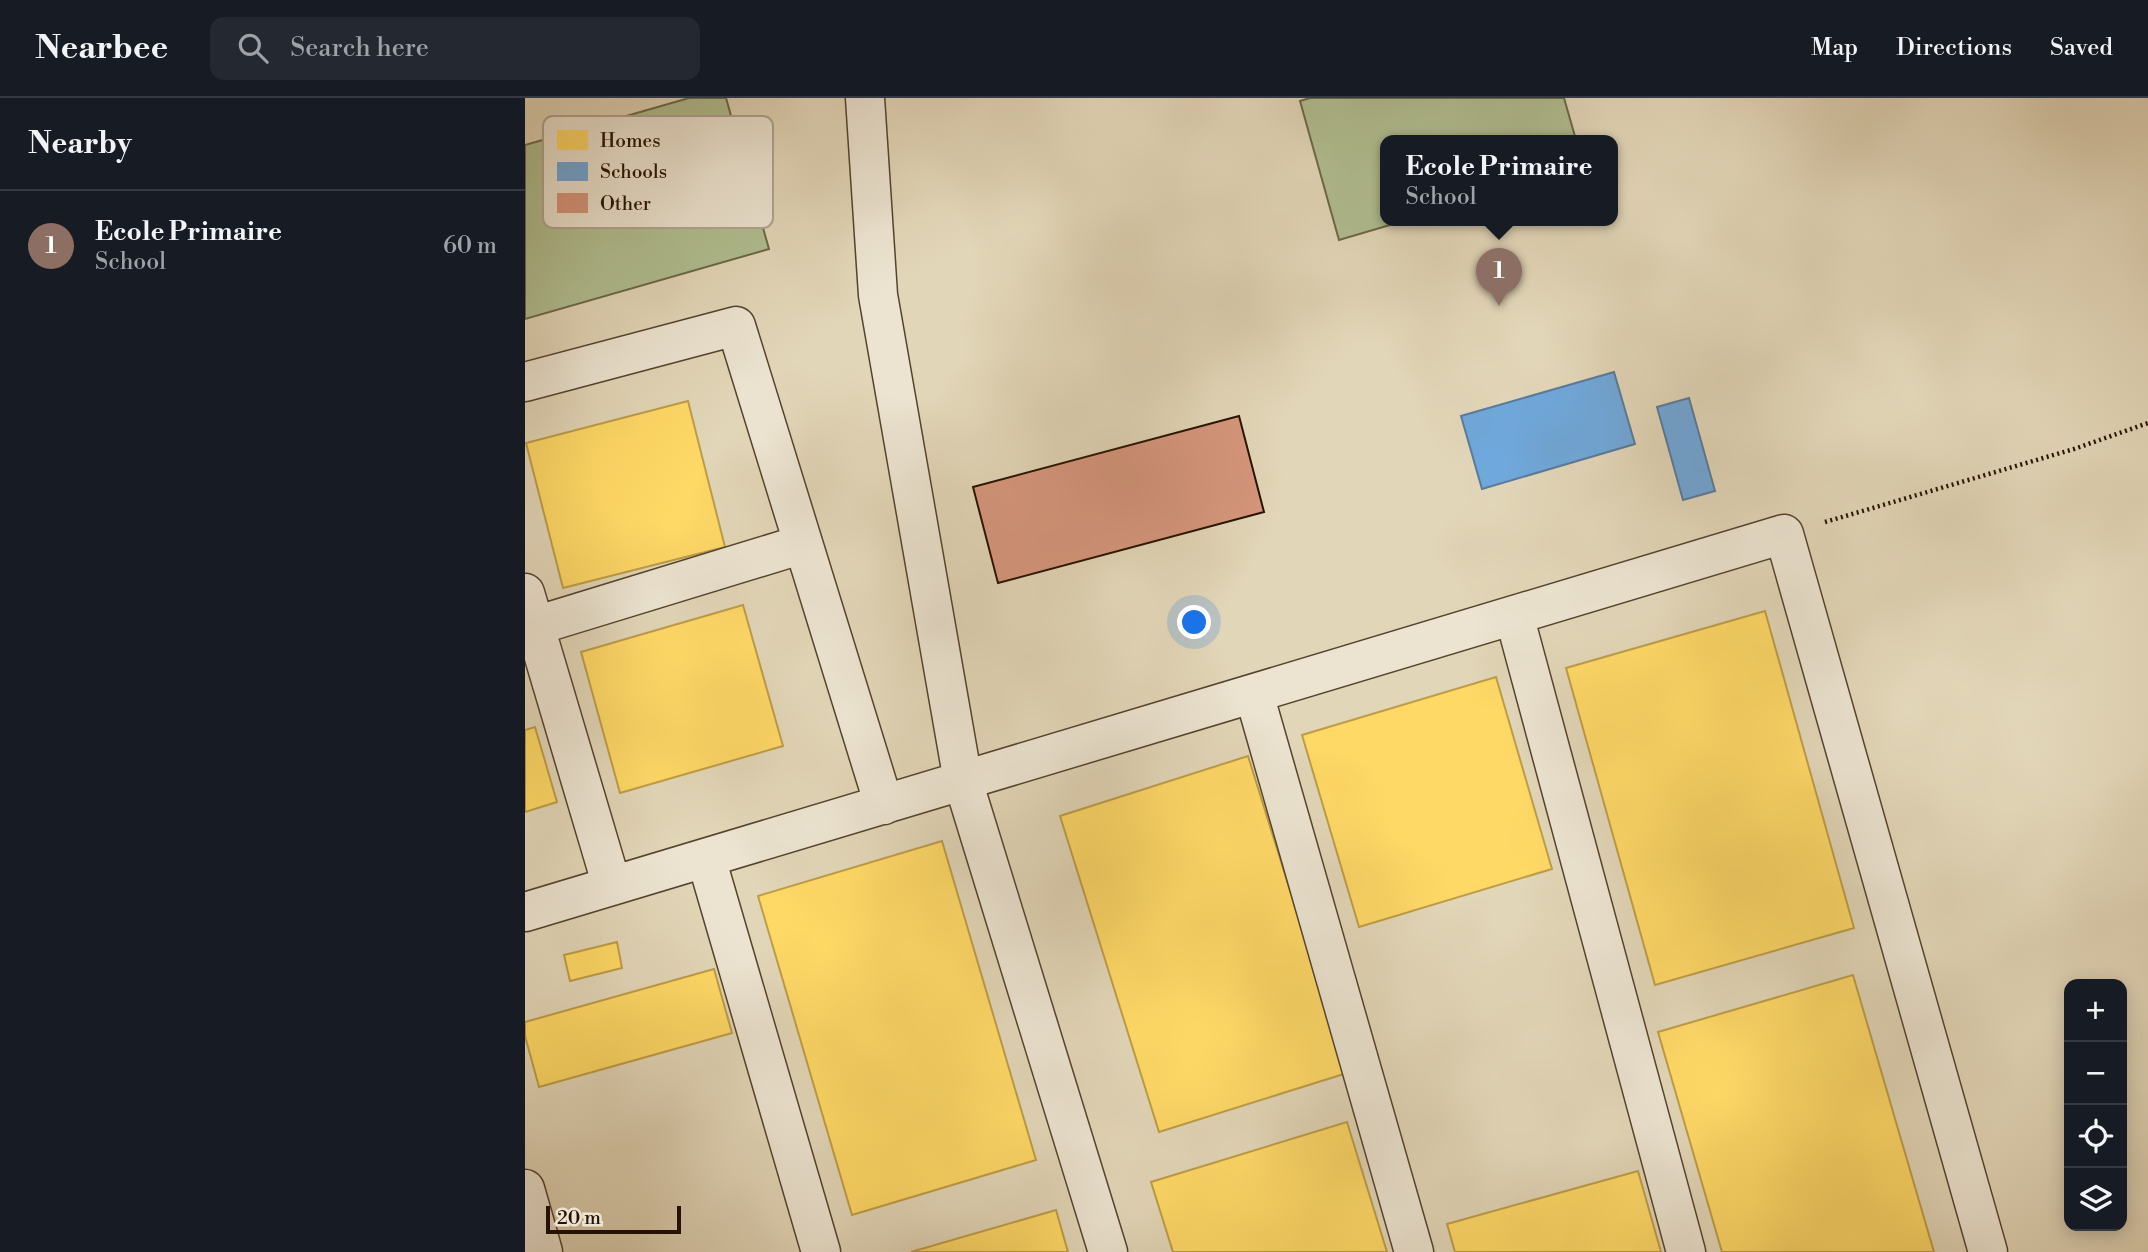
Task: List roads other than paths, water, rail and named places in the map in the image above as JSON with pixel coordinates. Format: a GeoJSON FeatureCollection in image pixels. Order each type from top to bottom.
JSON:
{"type":"FeatureCollection","features":[{"type":"Feature","properties":{"kind":"street"},"geometry":{"type":"LineString","coordinates":[[865,98],[878,295],[963,780],[1108,1252]]}},
{"type":"Feature","properties":{"kind":"street"},"geometry":{"type":"LineString","coordinates":[[525,382],[736,326],[884,805]]}},
{"type":"Feature","properties":{"kind":"street"},"geometry":{"type":"LineString","coordinates":[[525,912],[1784,534],[1988,1252]]}},
{"type":"Feature","properties":{"kind":"street"},"geometry":{"type":"LineString","coordinates":[[612,886],[528,616],[803,544]]}},
{"type":"Feature","properties":{"kind":"street"},"geometry":{"type":"LineString","coordinates":[[1514,615],[1686,1252]]}},
{"type":"Feature","properties":{"kind":"street"},"geometry":{"type":"LineString","coordinates":[[1254,694],[1414,1252]]}},
{"type":"Feature","properties":{"kind":"street"},"geometry":{"type":"LineString","coordinates":[[706,858],[821,1252]]}},
{"type":"Feature","properties":{"kind":"street"},"geometry":{"type":"LineString","coordinates":[[525,1189],[543,1252]]}},
{"type":"Feature","properties":{"kind":"place","name":"Ecole Primaire"},"geometry":{"type":"Point","coordinates":[1499,306]}}]}
